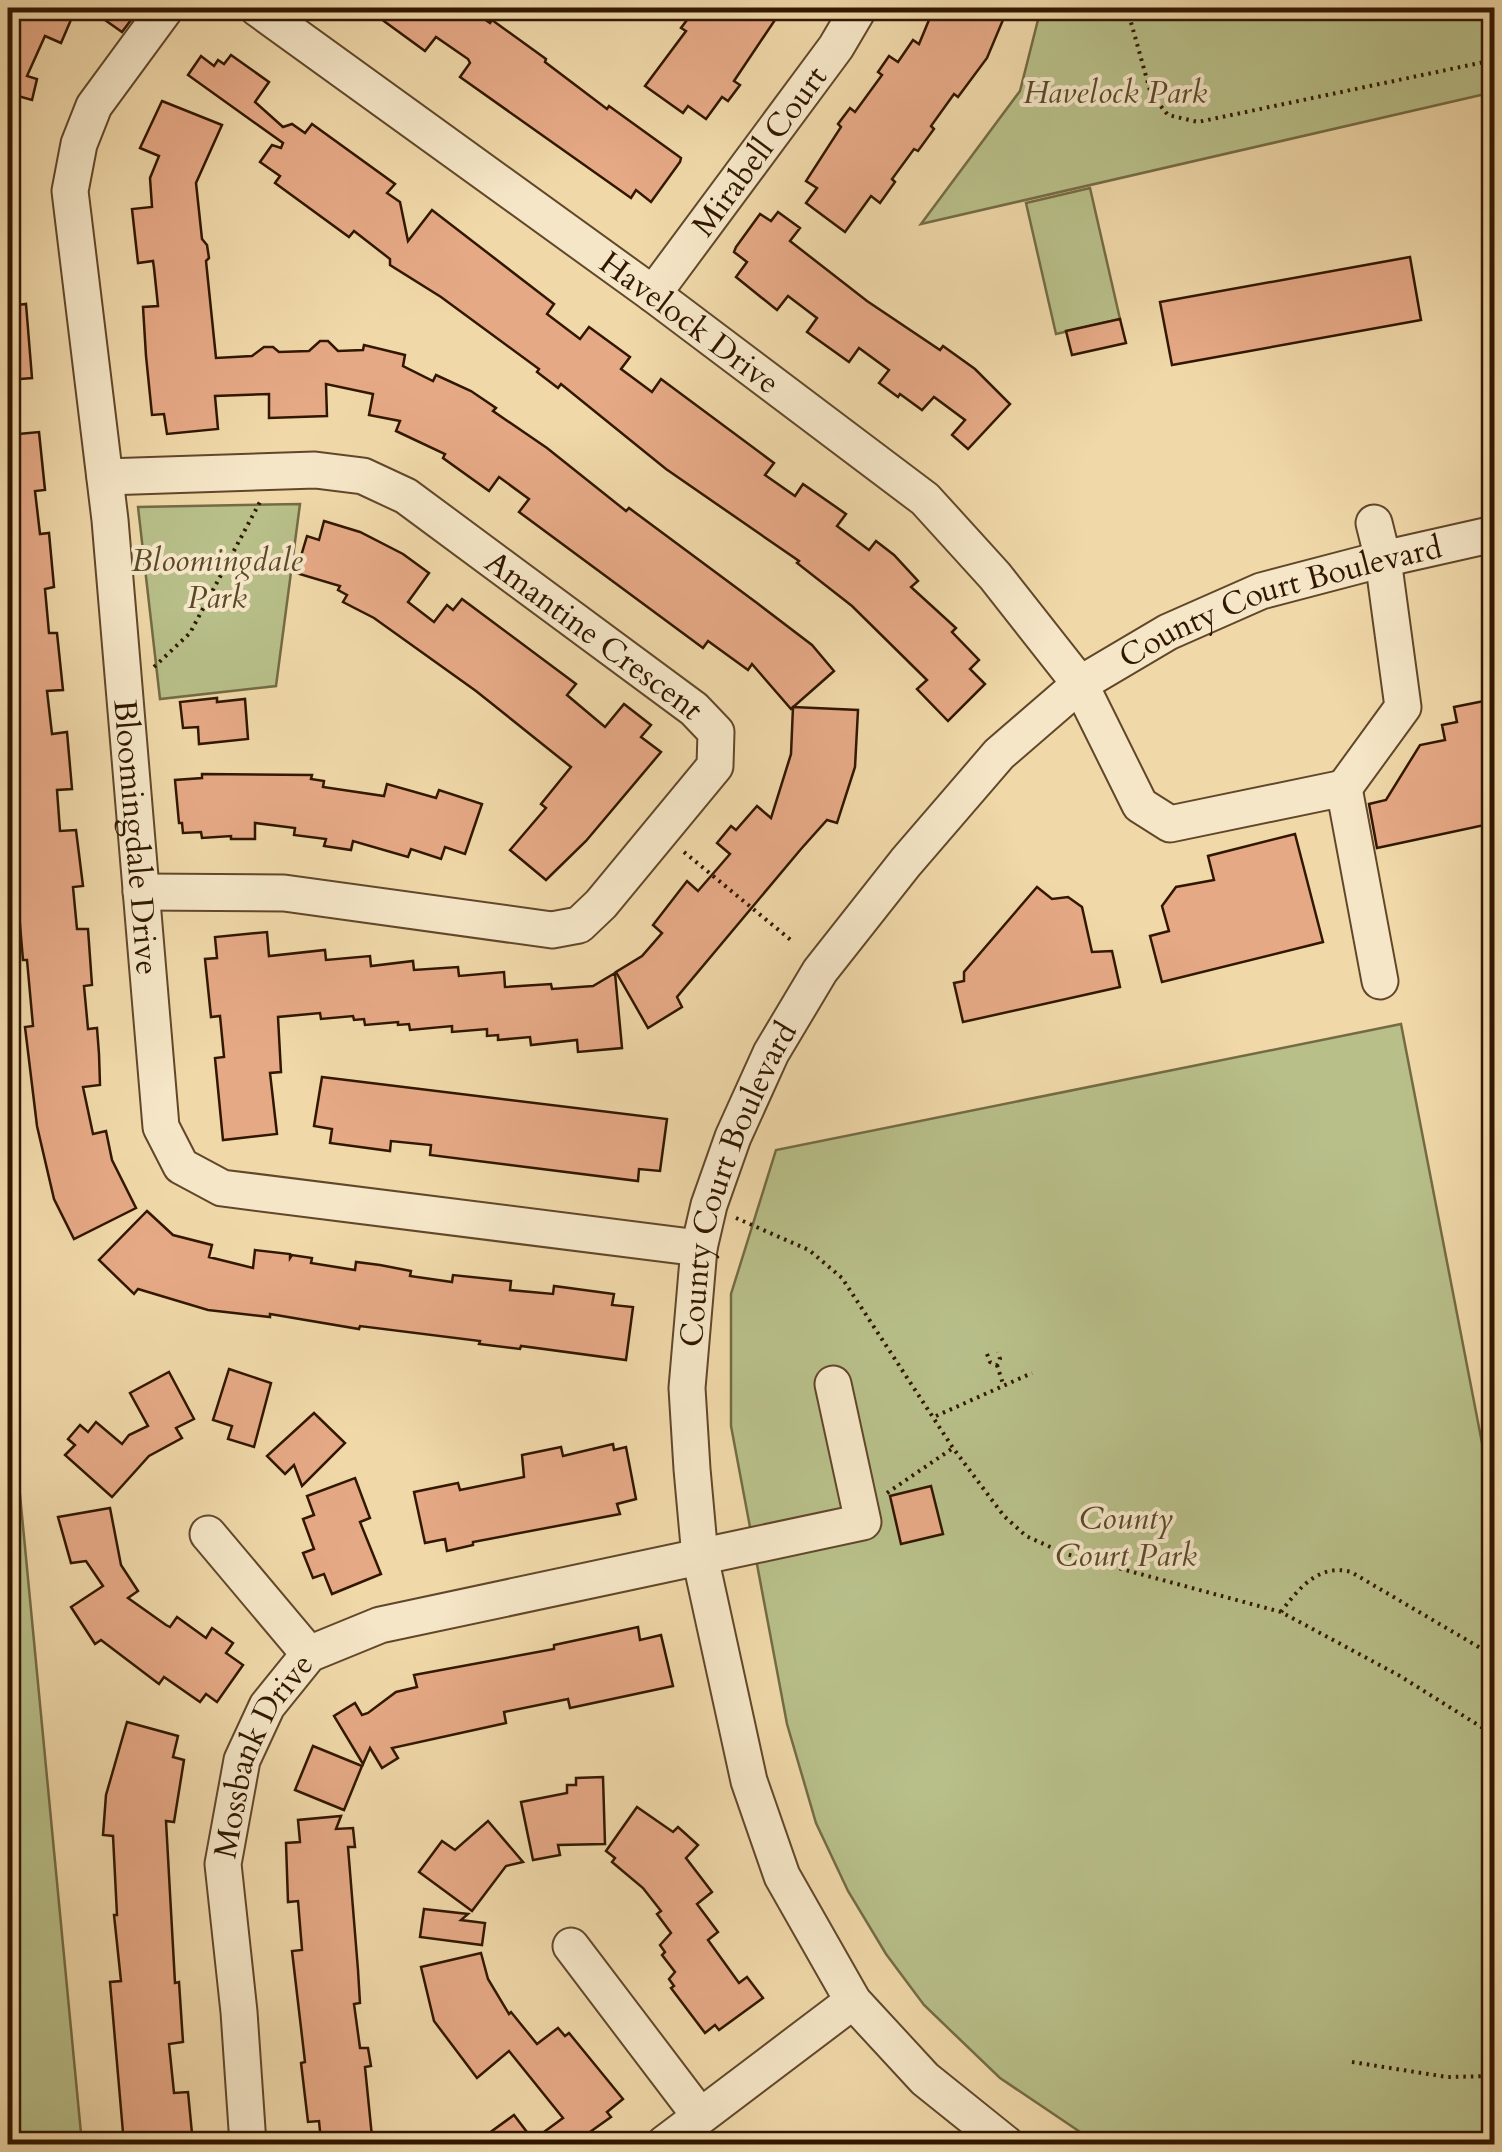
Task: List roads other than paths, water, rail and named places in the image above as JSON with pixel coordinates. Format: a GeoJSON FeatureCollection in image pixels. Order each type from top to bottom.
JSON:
{"type":"FeatureCollection","features":[{"type":"Feature","properties":{"kind":"street","name":"Bloomingdale Drive"},"geometry":{"type":"LineString","coordinates":[[166,8],[94,106],[79,144],[70,191],[105,476],[161,1128],[181,1166],[222,1188],[700,1248]]}},
{"type":"Feature","properties":{"kind":"street","name":"Havelock Drive"},"geometry":{"type":"LineString","coordinates":[[257,8],[653,294],[925,500],[995,576],[1080,684],[1140,805],[1170,824],[1344,788]]}},
{"type":"Feature","properties":{"kind":"street","name":"Mirabell Court"},"geometry":{"type":"LineString","coordinates":[[653,294],[836,48],[859,8]]}},
{"type":"Feature","properties":{"kind":"street","name":"Amantine Crescent"},"geometry":{"type":"LineString","coordinates":[[105,476],[315,470],[363,476],[406,496],[694,709],[716,732],[715,766],[601,904],[579,924],[552,930],[284,893],[141,892]]}},
{"type":"Feature","properties":{"kind":"street"},"geometry":{"type":"LineString","coordinates":[[1374,524],[1383,558],[1403,707],[1344,788],[1380,981]]}},
{"type":"Feature","properties":{"kind":"street","name":"County Court Boulevard"},"geometry":{"type":"LineString","coordinates":[[1006,2144],[925,2079],[853,2001],[782,1876],[749,1782],[700,1557],[687,1388],[700,1248],[709,1205],[732,1137],[771,1054],[820,971],[906,862],[999,754],[1080,684],[1168,632],[1262,591],[1383,558],[1494,534]]}},
{"type":"Feature","properties":{"kind":"street","name":"Mossbank Drive"},"geometry":{"type":"LineString","coordinates":[[248,2144],[223,1864],[242,1760],[267,1706],[309,1654],[398,1620],[863,1522],[832,1384]]}},
{"type":"Feature","properties":{"kind":"street"},"geometry":{"type":"LineString","coordinates":[[208,1534],[309,1654]]}},
{"type":"Feature","properties":{"kind":"street"},"geometry":{"type":"LineString","coordinates":[[571,1946],[700,2116]]}},
{"type":"Feature","properties":{"kind":"street"},"geometry":{"type":"LineString","coordinates":[[664,2144],[853,2001]]}},
{"type":"Feature","properties":{"kind":"park label","name":"Havelock Park"},"geometry":{"type":"Point","coordinates":[1115,92]}},
{"type":"Feature","properties":{"kind":"park label","name":"Bloomingdale Park"},"geometry":{"type":"Point","coordinates":[217,578]}},
{"type":"Feature","properties":{"kind":"park label","name":"County Court Park"},"geometry":{"type":"Point","coordinates":[1126,1536]}}]}
